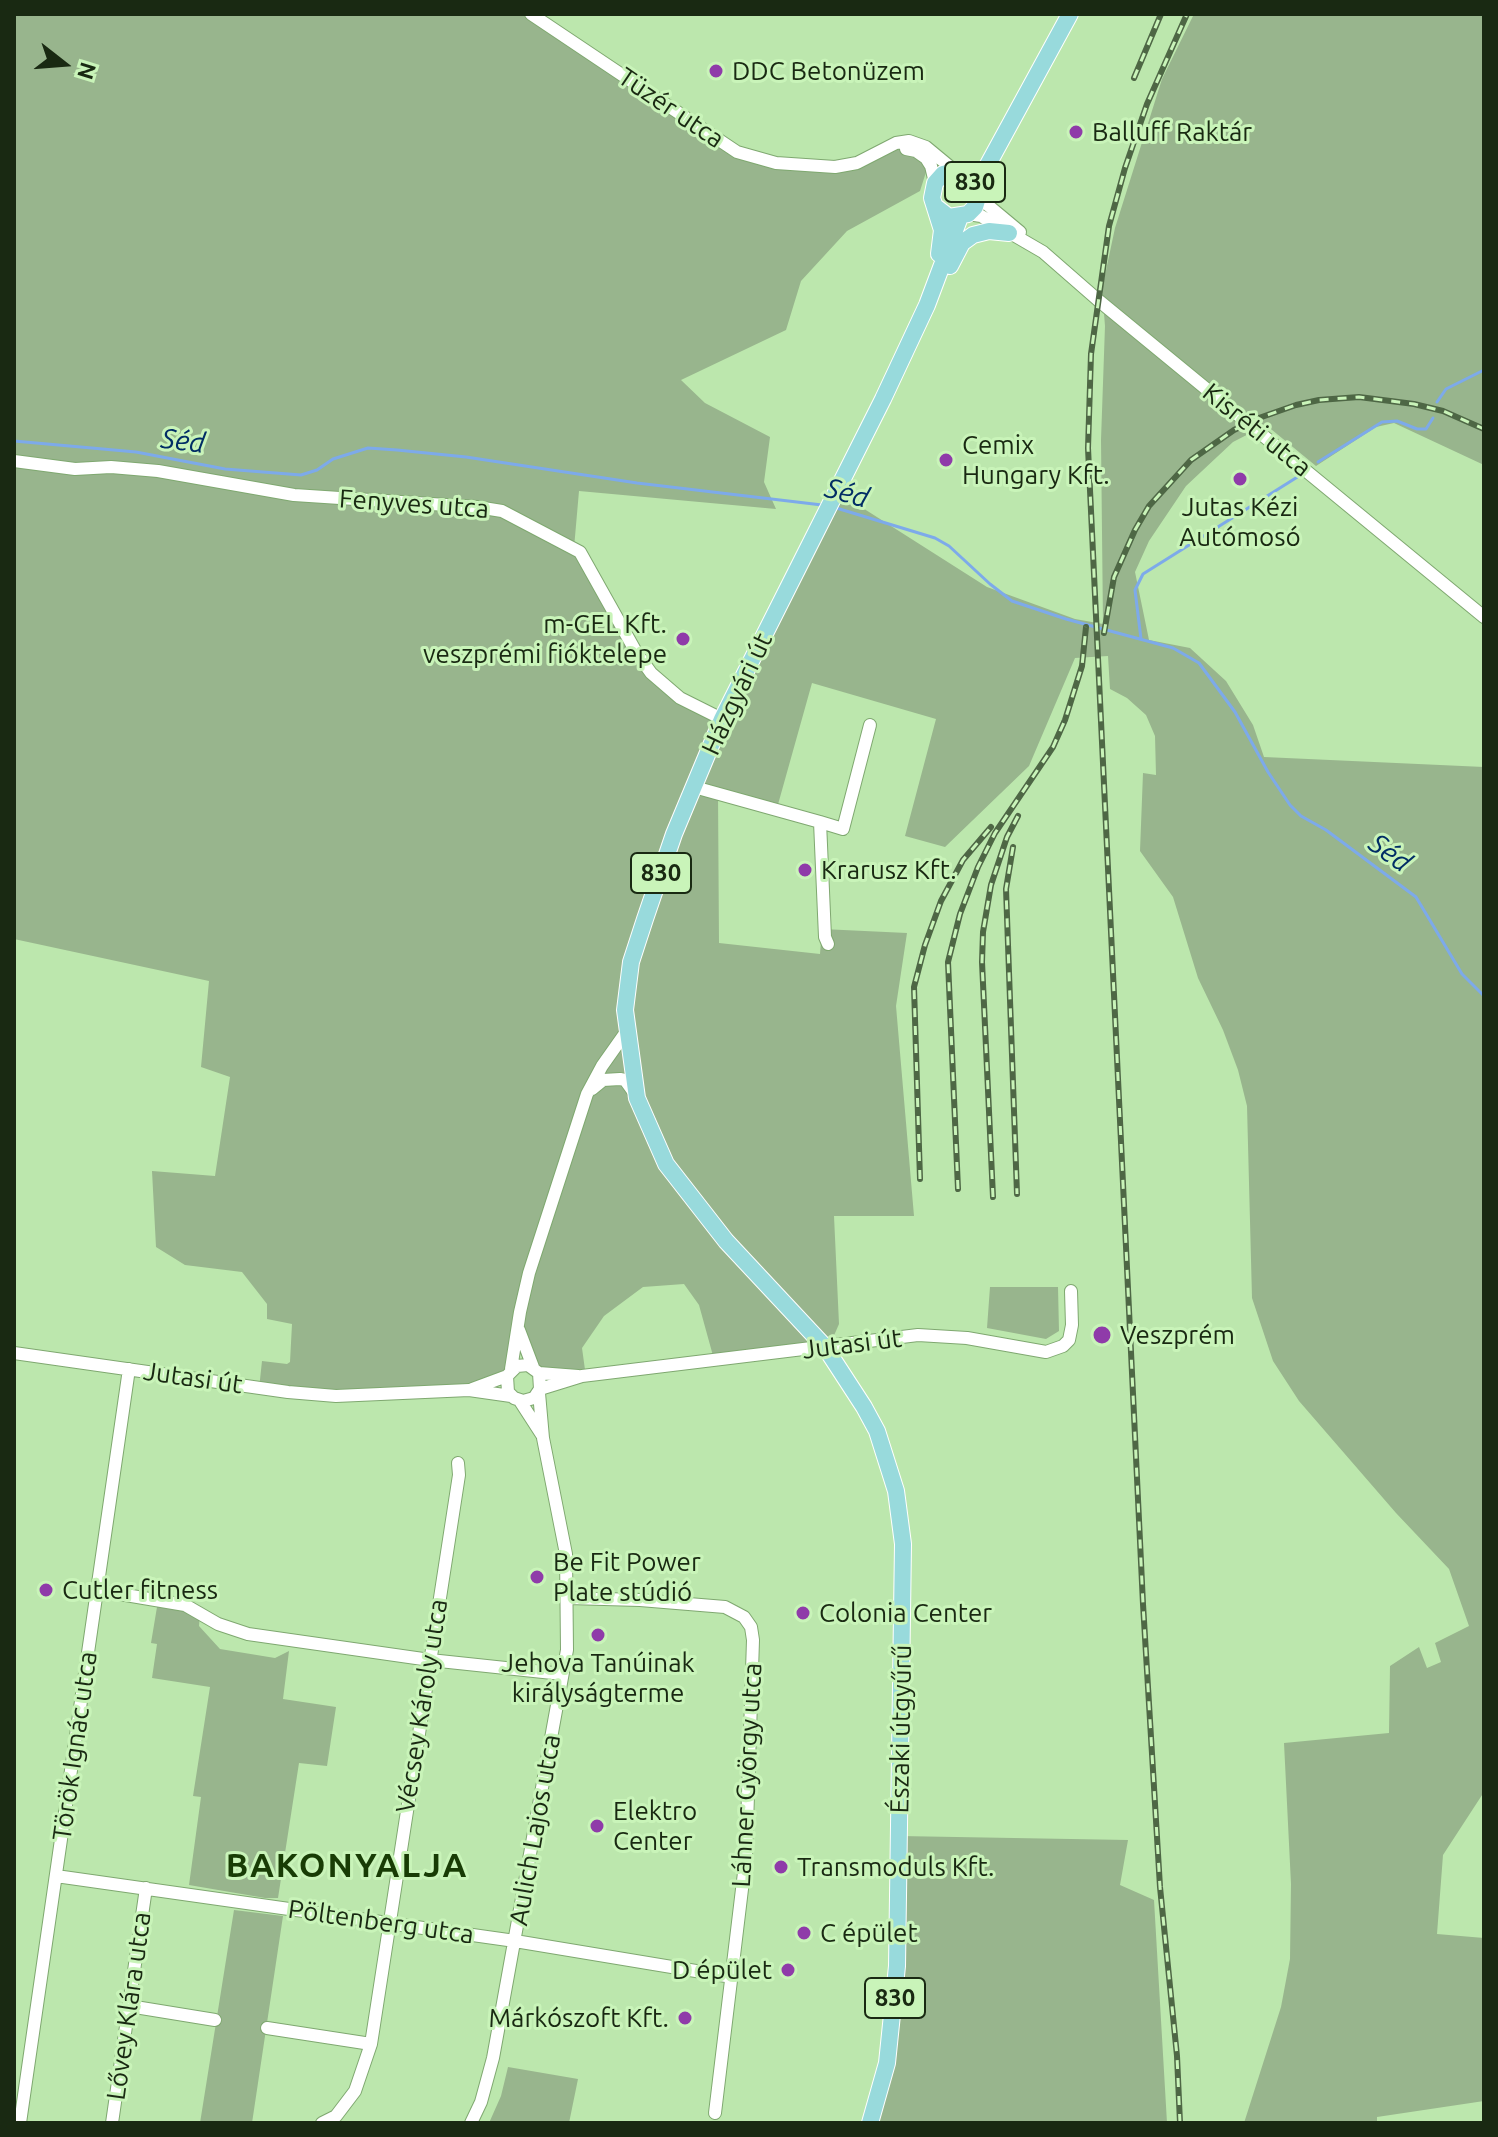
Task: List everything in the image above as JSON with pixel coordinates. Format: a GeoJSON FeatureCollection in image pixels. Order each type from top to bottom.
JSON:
{"type":"FeatureCollection","features":[{"type":"Feature","properties":{"kind":"main road","name":"830"},"geometry":{"type":"LineString","coordinates":[[1014,116],[989,150],[975,163],[958,172],[943,174],[935,183],[932,193],[936,207],[949,217],[964,216],[975,207],[985,170],[1070,14]]}},
{"type":"Feature","properties":{"kind":"main road","name":"830"},"geometry":{"type":"LineString","coordinates":[[958,172],[974,181],[978,194]]}},
{"type":"Feature","properties":{"kind":"main road","name":"Házgyári út"},"geometry":{"type":"LineString","coordinates":[[927,305],[942,230],[936,207]]}},
{"type":"Feature","properties":{"kind":"main road","name":"Házgyári út"},"geometry":{"type":"LineString","coordinates":[[626,1032],[626,988],[631,962],[674,834],[722,719],[927,305],[964,216]]}},
{"type":"Feature","properties":{"kind":"main road"},"geometry":{"type":"LineString","coordinates":[[927,305],[968,238],[989,231],[1009,233]]}},
{"type":"Feature","properties":{"kind":"main road","name":"Északi útgyűrű"},"geometry":{"type":"LineString","coordinates":[[626,1032],[637,1098],[654,1141],[675,1175],[726,1241],[825,1347],[864,1407],[885,1451],[896,1491],[903,1544],[897,1966],[887,2063],[870,2123]]}},
{"type":"Feature","properties":{"kind":"street","name":"Tüzér utca"},"geometry":{"type":"LineString","coordinates":[[531,14],[737,152],[776,163],[847,166],[896,143],[909,141],[926,147],[958,172]]}},
{"type":"Feature","properties":{"kind":"street","name":"Tüzér utca"},"geometry":{"type":"LineString","coordinates":[[871,156],[903,149],[916,151],[930,163],[935,183]]}},
{"type":"Feature","properties":{"kind":"street","name":"Kisréti utca"},"geometry":{"type":"LineString","coordinates":[[978,194],[1030,243],[1484,617]]}},
{"type":"Feature","properties":{"kind":"street","name":"Kisréti utca"},"geometry":{"type":"LineString","coordinates":[[964,216],[981,216],[1030,243]]}},
{"type":"Feature","properties":{"kind":"street","name":"Fenyves utca"},"geometry":{"type":"LineString","coordinates":[[14,461],[75,469],[111,467],[158,471],[294,495],[502,511],[580,552],[651,673],[680,698],[722,719]]}},
{"type":"Feature","properties":{"kind":"street"},"geometry":{"type":"LineString","coordinates":[[694,787],[843,829],[870,725]]}},
{"type":"Feature","properties":{"kind":"street"},"geometry":{"type":"LineString","coordinates":[[820,822],[825,937],[828,944]]}},
{"type":"Feature","properties":{"kind":"street"},"geometry":{"type":"LineString","coordinates":[[516,1398],[506,1387],[529,1273],[587,1094],[626,1032]]}},
{"type":"Feature","properties":{"kind":"street"},"geometry":{"type":"LineString","coordinates":[[587,1094],[603,1080],[620,1079],[630,1085],[637,1098]]}},
{"type":"Feature","properties":{"kind":"street","name":"Jutasi út"},"geometry":{"type":"LineString","coordinates":[[14,1353],[336,1396],[469,1390],[530,1400],[540,1391],[582,1376],[932,1334],[1046,1352],[1069,1340],[1072,1332],[1071,1291]]}},
{"type":"Feature","properties":{"kind":"street"},"geometry":{"type":"LineString","coordinates":[[518,1327],[536,1370],[540,1391]]}},
{"type":"Feature","properties":{"kind":"street","name":"Jutasi út"},"geometry":{"type":"LineString","coordinates":[[469,1390],[520,1365],[582,1376]]}},
{"type":"Feature","properties":{"kind":"street","name":"Török Ignác utca"},"geometry":{"type":"LineString","coordinates":[[20,2123],[129,1369]]}},
{"type":"Feature","properties":{"kind":"street","name":"Aulich Lajos utca"},"geometry":{"type":"LineString","coordinates":[[471,2123],[488,2080],[567,1650],[566,1554],[543,1438],[540,1391]]}},
{"type":"Feature","properties":{"kind":"street","name":"Aulich Lajos utca"},"geometry":{"type":"LineString","coordinates":[[516,1398],[543,1438]]}},
{"type":"Feature","properties":{"kind":"street","name":"Vécsey Károly utca"},"geometry":{"type":"LineString","coordinates":[[322,2123],[336,2116],[355,2091],[371,2044],[459,1475],[458,1463]]}},
{"type":"Feature","properties":{"kind":"street"},"geometry":{"type":"LineString","coordinates":[[96,1590],[185,1605],[218,1624],[248,1634],[430,1660],[562,1674]]}},
{"type":"Feature","properties":{"kind":"street","name":"Láhner György utca"},"geometry":{"type":"LineString","coordinates":[[568,1598],[725,1607],[738,1613],[751,1627],[746,1856],[715,2113]]}},
{"type":"Feature","properties":{"kind":"street","name":"Pöltenberg utca"},"geometry":{"type":"LineString","coordinates":[[56,1876],[515,1941],[732,1977]]}},
{"type":"Feature","properties":{"kind":"street","name":"Lővey Klára utca"},"geometry":{"type":"LineString","coordinates":[[112,2123],[146,1888]]}},
{"type":"Feature","properties":{"kind":"street"},"geometry":{"type":"LineString","coordinates":[[129,2006],[215,2020]]}},
{"type":"Feature","properties":{"kind":"street"},"geometry":{"type":"LineString","coordinates":[[267,2028],[371,2044]]}},
{"type":"Feature","properties":{"kind":"green space"},"geometry":{"type":"Polygon","coordinates":[[[14,14],[534,14],[709,134],[761,159],[845,162],[908,136],[917,137],[934,147],[920,191],[847,231],[801,281],[786,330],[681,380],[705,403],[770,437],[764,482],[776,509],[579,491],[574,548],[651,674],[722,721],[836,491],[987,587],[1075,619],[1103,624],[1101,440],[1105,326],[1102,289],[1115,228],[1162,79],[1194,14],[1484,14],[1484,465],[1394,423],[1376,427],[1316,466],[1266,425],[1233,442],[1186,486],[1149,541],[1135,572],[1149,640],[1190,648],[1226,681],[1253,725],[1264,757],[1484,767],[1484,1792],[1443,1855],[1437,1934],[1484,1938],[1484,2101],[1377,2117],[1377,2123],[1244,2123],[1281,2007],[1290,1959],[1291,1884],[1284,1743],[1389,1733],[1390,1666],[1419,1647],[1427,1668],[1441,1662],[1435,1643],[1469,1626],[1449,1569],[1299,1401],[1273,1361],[1252,1298],[1247,1106],[1238,1070],[1198,978],[1173,897],[1140,851],[1143,773],[1156,775],[1155,736],[1146,715],[1127,698],[1110,689],[1108,656],[1075,658],[1029,766],[945,847],[905,836],[936,719],[812,683],[777,808],[718,793],[719,943],[820,954],[822,929],[907,933],[896,1006],[914,1216],[834,1216],[839,1324],[832,1340],[715,1363],[699,1305],[684,1284],[643,1287],[604,1316],[582,1348],[586,1377],[539,1372],[521,1332],[510,1369],[452,1392],[259,1389],[262,1361],[290,1362],[292,1324],[267,1319],[267,1304],[242,1272],[185,1265],[156,1247],[152,1171],[215,1176],[230,1077],[201,1067],[209,981],[14,939],[14,14]]]}},
{"type":"Feature","properties":{"kind":"green space"},"geometry":{"type":"Polygon","coordinates":[[[990,1287],[1058,1287],[1059,1331],[1046,1339],[987,1328],[990,1287]]]}},
{"type":"Feature","properties":{"kind":"green space"},"geometry":{"type":"Polygon","coordinates":[[[158,1601],[200,1613],[199,1626],[220,1649],[275,1658],[289,1651],[283,1699],[336,1707],[327,1766],[299,1763],[278,1898],[189,1885],[201,1797],[193,1796],[210,1687],[152,1678],[157,1644],[151,1643],[158,1601]]]}},
{"type":"Feature","properties":{"kind":"green space"},"geometry":{"type":"Polygon","coordinates":[[[899,1836],[1128,1840],[1120,1885],[1154,1900],[1167,2123],[869,2123],[885,2063],[899,1836]]]}},
{"type":"Feature","properties":{"kind":"green space"},"geometry":{"type":"Polygon","coordinates":[[[234,1910],[283,1916],[252,2123],[200,2123],[234,1910]]]}},
{"type":"Feature","properties":{"kind":"green space"},"geometry":{"type":"Polygon","coordinates":[[[508,2067],[578,2079],[569,2123],[489,2123],[501,2096],[508,2067]]]}},
{"type":"Feature","properties":{"kind":"waterway"},"geometry":{"type":"LineString","coordinates":[[1437,402],[1446,389],[1484,370]]}},
{"type":"Feature","properties":{"kind":"waterway"},"geometry":{"type":"LineString","coordinates":[[1318,462],[1382,422],[1397,421],[1426,429],[1433,418]]}},
{"type":"Feature","properties":{"kind":"waterway","name":"Séd"},"geometry":{"type":"LineString","coordinates":[[14,441],[136,452],[225,469],[301,475],[317,470],[333,459],[368,448],[397,450],[822,505]]}},
{"type":"Feature","properties":{"kind":"waterway"},"geometry":{"type":"LineString","coordinates":[[1141,639],[1135,590],[1143,574],[1299,476]]}},
{"type":"Feature","properties":{"kind":"waterway","name":"Séd"},"geometry":{"type":"LineString","coordinates":[[833,507],[935,538],[949,546],[1012,601],[1173,648],[1199,663],[1235,712],[1290,805],[1416,897],[1462,974],[1484,996]]}},
{"type":"Feature","properties":{"kind":"railway"},"geometry":{"type":"LineString","coordinates":[[1134,78],[1161,14]]}},
{"type":"Feature","properties":{"kind":"railway"},"geometry":{"type":"LineString","coordinates":[[1180,2123],[1177,2056],[1160,1887],[1143,1604],[1088,448],[1091,354],[1109,226],[1147,104],[1187,14]]}},
{"type":"Feature","properties":{"kind":"railway"},"geometry":{"type":"LineString","coordinates":[[1104,633],[1114,577],[1149,506],[1191,460],[1234,430],[1296,405],[1359,397],[1443,411],[1484,429]]}},
{"type":"Feature","properties":{"kind":"railway"},"geometry":{"type":"LineString","coordinates":[[958,1189],[948,962],[960,914],[978,867],[995,833],[1053,747],[1065,720],[1082,666],[1086,627]]}},
{"type":"Feature","properties":{"kind":"railway"},"geometry":{"type":"LineString","coordinates":[[993,1197],[983,932],[991,885],[1007,837],[1018,816]]}},
{"type":"Feature","properties":{"kind":"railway"},"geometry":{"type":"LineString","coordinates":[[920,1179],[914,987],[941,901],[963,860],[991,827]]}},
{"type":"Feature","properties":{"kind":"railway"},"geometry":{"type":"LineString","coordinates":[[1013,847],[1006,889],[1017,1194]]}},
{"type":"Feature","properties":{"kind":"place","name":"DDC Betonüzem"},"geometry":{"type":"Point","coordinates":[716,71]}},
{"type":"Feature","properties":{"kind":"place","name":"Balluff Raktár"},"geometry":{"type":"Point","coordinates":[1076,132]}},
{"type":"Feature","properties":{"kind":"place","name":"Cemix Hungary Kft."},"geometry":{"type":"Point","coordinates":[946,460]}},
{"type":"Feature","properties":{"kind":"place","name":"Jutas Kézi Autómosó"},"geometry":{"type":"Point","coordinates":[1240,479]}},
{"type":"Feature","properties":{"kind":"place","name":"m-GEL Kft. veszprémi fióktelepe"},"geometry":{"type":"Point","coordinates":[683,639]}},
{"type":"Feature","properties":{"kind":"place","name":"Krarusz Kft."},"geometry":{"type":"Point","coordinates":[805,870]}},
{"type":"Feature","properties":{"kind":"place","name":"Veszprém"},"geometry":{"type":"Point","coordinates":[1102,1335]}},
{"type":"Feature","properties":{"kind":"place","name":"Be Fit Power Plate stúdió"},"geometry":{"type":"Point","coordinates":[537,1577]}},
{"type":"Feature","properties":{"kind":"place","name":"Cutler fitness"},"geometry":{"type":"Point","coordinates":[46,1590]}},
{"type":"Feature","properties":{"kind":"place","name":"Colonia Center"},"geometry":{"type":"Point","coordinates":[803,1613]}},
{"type":"Feature","properties":{"kind":"place","name":"Jehova Tanúinak királyságterme"},"geometry":{"type":"Point","coordinates":[598,1635]}},
{"type":"Feature","properties":{"kind":"place","name":"Elektro Center"},"geometry":{"type":"Point","coordinates":[597,1826]}},
{"type":"Feature","properties":{"kind":"place","name":"Transmoduls Kft."},"geometry":{"type":"Point","coordinates":[781,1867]}},
{"type":"Feature","properties":{"kind":"place","name":"C épület"},"geometry":{"type":"Point","coordinates":[804,1933]}},
{"type":"Feature","properties":{"kind":"place","name":"D épület"},"geometry":{"type":"Point","coordinates":[788,1970]}},
{"type":"Feature","properties":{"kind":"place","name":"Márkószoft Kft."},"geometry":{"type":"Point","coordinates":[685,2018]}},
{"type":"Feature","properties":{"kind":"district","name":"BAKONYALJA"},"geometry":{"type":"Point","coordinates":[347,1866]}}]}
